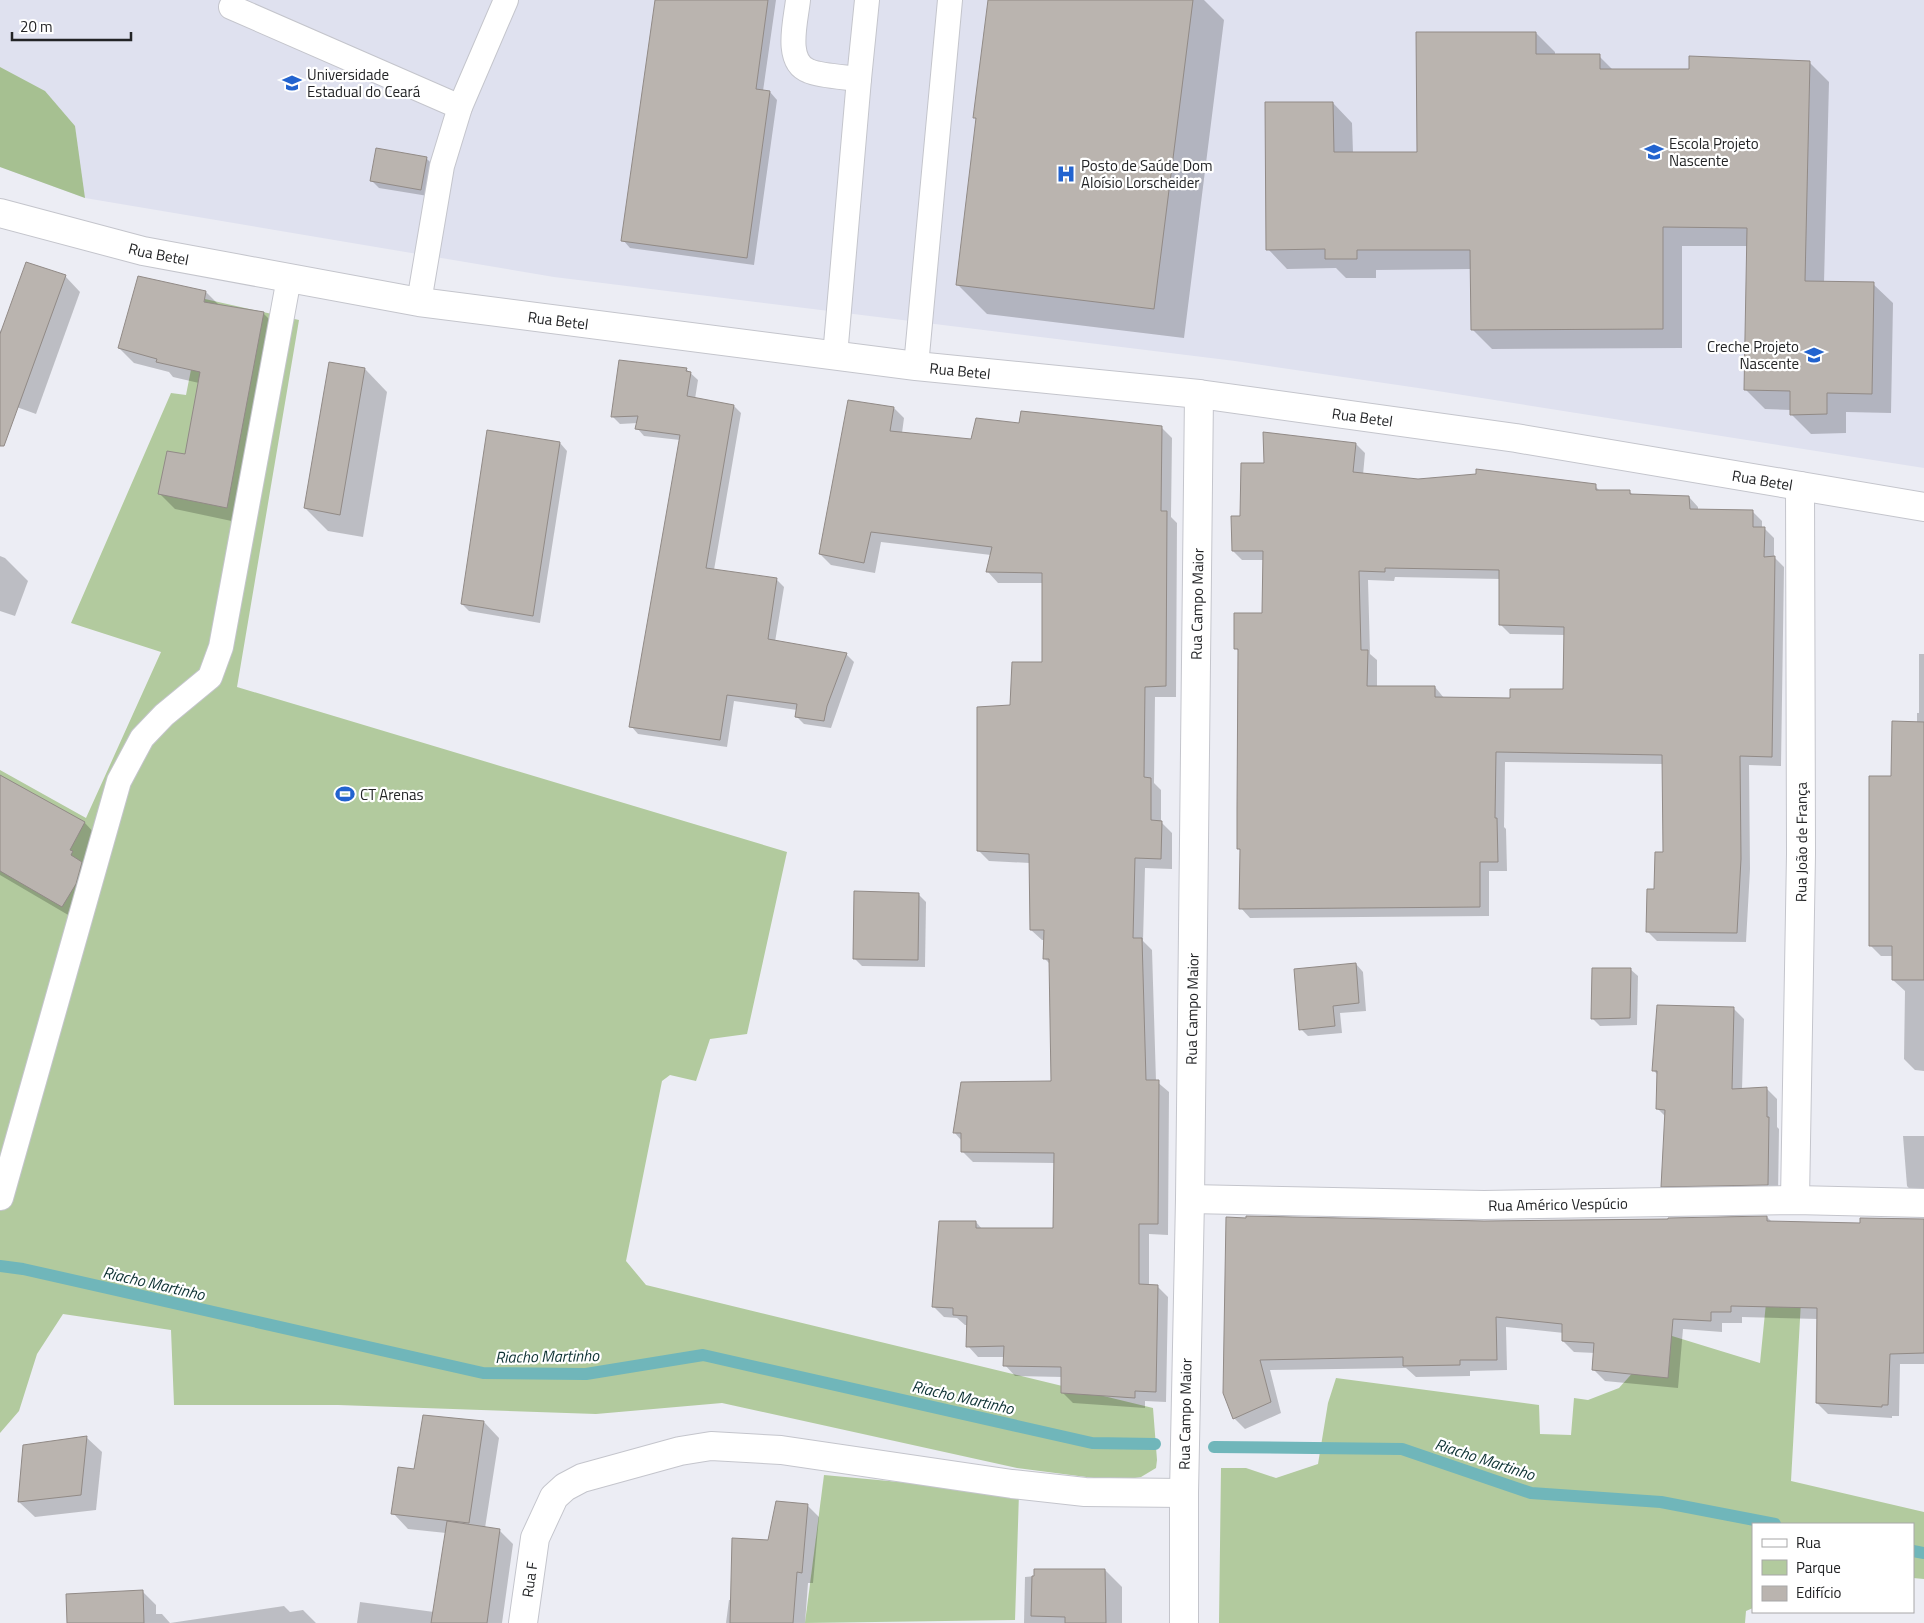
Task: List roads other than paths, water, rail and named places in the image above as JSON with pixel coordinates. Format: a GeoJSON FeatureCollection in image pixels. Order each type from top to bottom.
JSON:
{"type":"FeatureCollection","features":[{"type":"Feature","properties":{"kind":"street","name":"Rua Betel"},"geometry":{"type":"LineString","coordinates":[[0,214],[143,251],[420,302],[916,366],[1199,394],[1516,438],[1924,507]]}},
{"type":"Feature","properties":{"kind":"street","name":"Rua Campo Maior"},"geometry":{"type":"LineString","coordinates":[[1184,1623],[1184,1493],[1190,1199],[1199,394]]}},
{"type":"Feature","properties":{"kind":"street","name":"Rua João de França"},"geometry":{"type":"LineString","coordinates":[[1795,1200],[1801,854],[1800,486]]}},
{"type":"Feature","properties":{"kind":"street","name":"Rua Américo Vespúcio"},"geometry":{"type":"LineString","coordinates":[[1190,1199],[1484,1205],[1795,1200],[1924,1203]]}},
{"type":"Feature","properties":{"kind":"street","name":"Rua F"},"geometry":{"type":"LineString","coordinates":[[523,1623],[535,1538],[554,1497],[565,1487],[582,1478],[680,1451],[711,1446],[781,1450],[1012,1484],[1085,1492],[1184,1493]]}},
{"type":"Feature","properties":{"kind":"lane"},"geometry":{"type":"LineString","coordinates":[[420,302],[442,166],[460,107],[506,0]]}},
{"type":"Feature","properties":{"kind":"lane"},"geometry":{"type":"LineString","coordinates":[[798,0],[793,50],[798,64],[808,71],[859,78]]}},
{"type":"Feature","properties":{"kind":"lane"},"geometry":{"type":"LineString","coordinates":[[835,356],[867,0]]}},
{"type":"Feature","properties":{"kind":"lane"},"geometry":{"type":"LineString","coordinates":[[916,366],[950,0]]}},
{"type":"Feature","properties":{"kind":"lane"},"geometry":{"type":"LineString","coordinates":[[231,7],[460,107]]}},
{"type":"Feature","properties":{"kind":"lane"},"geometry":{"type":"LineString","coordinates":[[0,1198],[2,1198],[120,780],[142,738],[164,715],[210,677],[221,647],[289,278]]}},
{"type":"Feature","properties":{"kind":"waterway","name":"Riacho Martinho"},"geometry":{"type":"LineString","coordinates":[[0,1266],[23,1269],[483,1373],[586,1374],[703,1355],[1092,1443],[1155,1444]]}},
{"type":"Feature","properties":{"kind":"waterway","name":"Riacho Martinho"},"geometry":{"type":"LineString","coordinates":[[1214,1447],[1402,1449],[1531,1493],[1661,1502],[1770,1523]]}},
{"type":"Feature","properties":{"kind":"waterway","name":"Riacho Martinho"},"geometry":{"type":"LineString","coordinates":[[1914,1551],[1924,1553]]}},
{"type":"Feature","properties":{"kind":"place","name":"Universidade Estadual do Ceará"},"geometry":{"type":"Point","coordinates":[292,83]}},
{"type":"Feature","properties":{"kind":"place","name":"Escola Projeto Nascente"},"geometry":{"type":"Point","coordinates":[1654,152]}},
{"type":"Feature","properties":{"kind":"place","name":"Posto de Saúde Dom Aloísio Lorscheider"},"geometry":{"type":"Point","coordinates":[1066,174]}},
{"type":"Feature","properties":{"kind":"place","name":"Creche Projeto Nascente"},"geometry":{"type":"Point","coordinates":[1814,355]}},
{"type":"Feature","properties":{"kind":"place","name":"CT Arenas"},"geometry":{"type":"Point","coordinates":[345,794]}}]}
